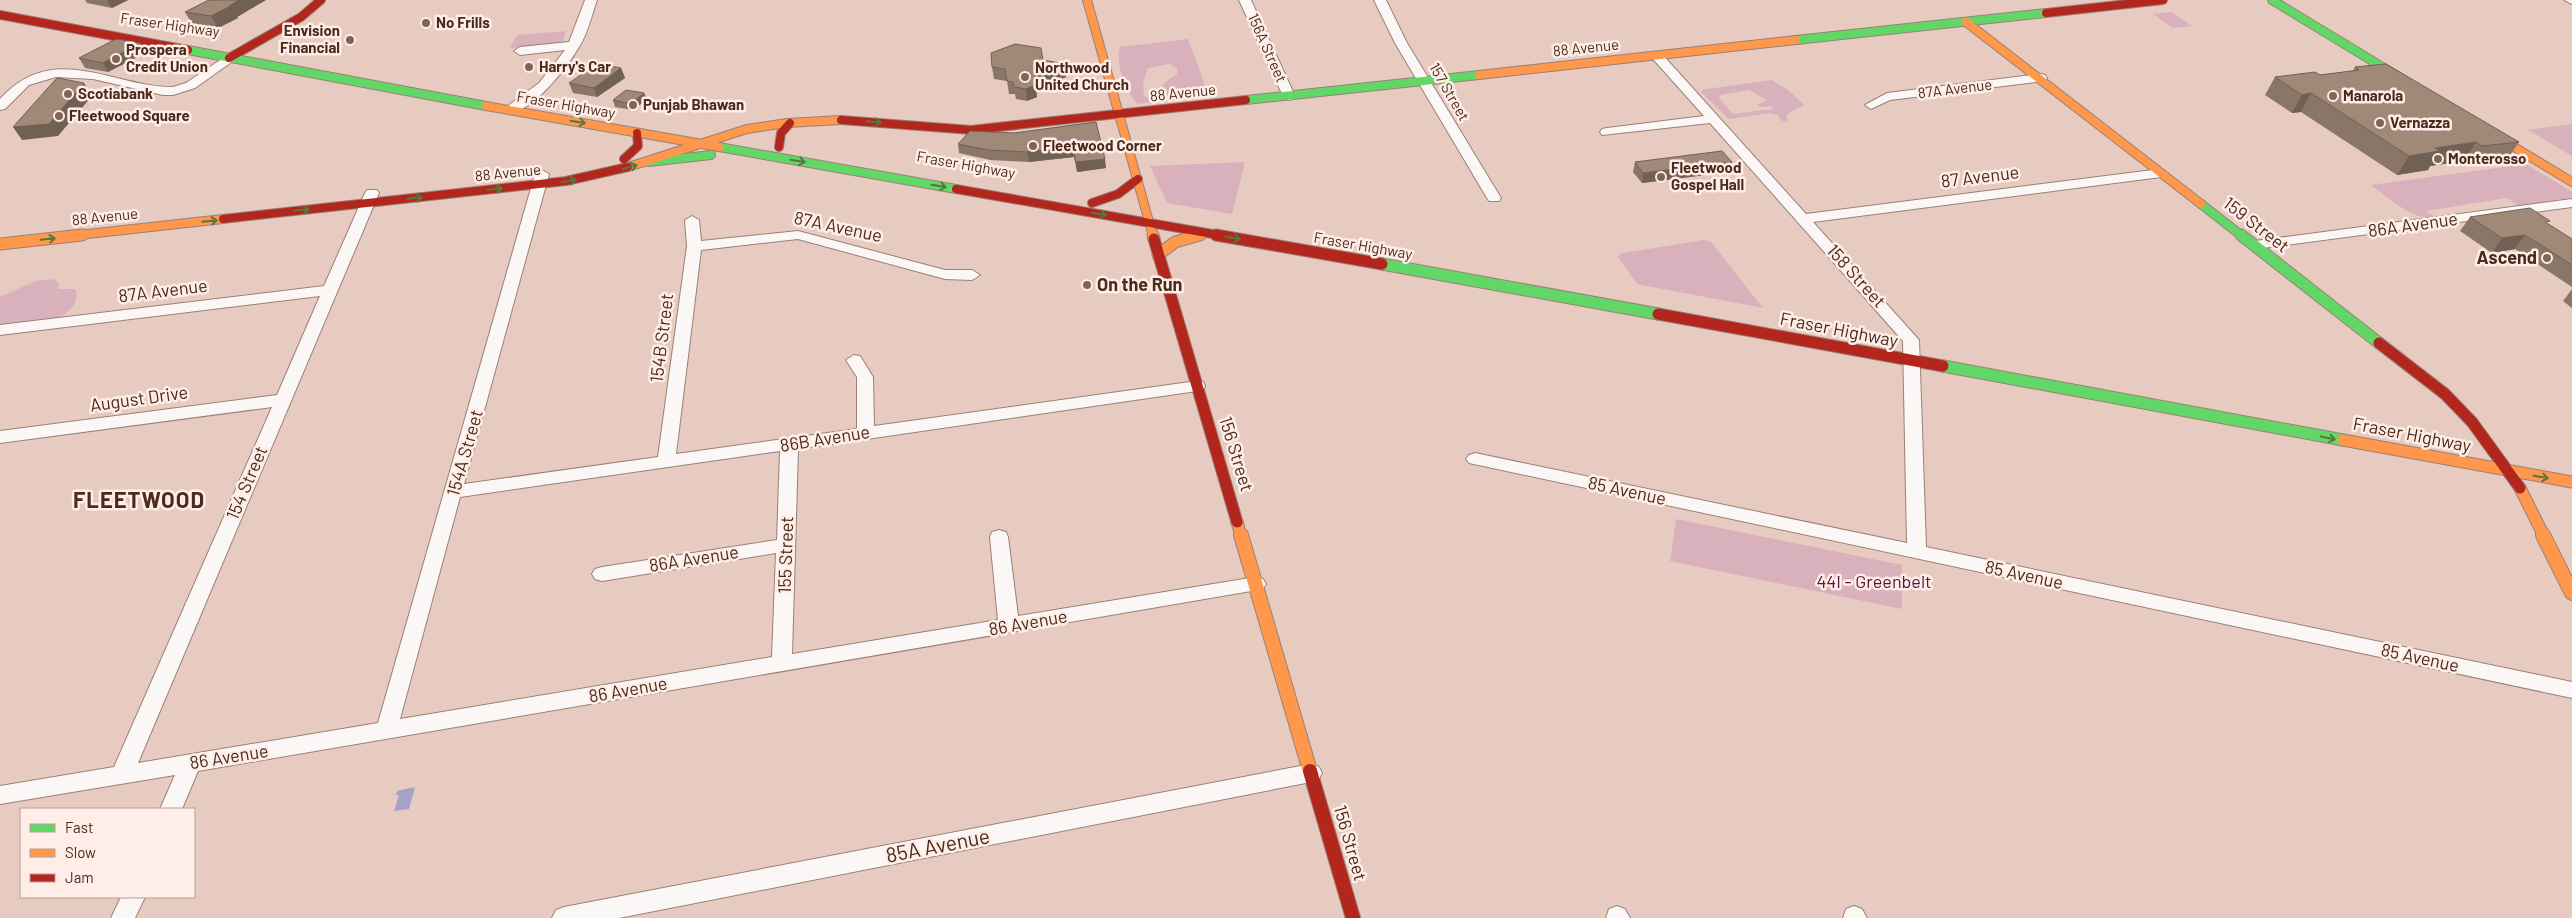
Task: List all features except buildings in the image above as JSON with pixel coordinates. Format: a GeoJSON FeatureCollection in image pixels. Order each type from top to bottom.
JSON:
{"type":"FeatureCollection","features":[{"type":"Feature","properties":{"kind":"main road"},"geometry":{"type":"LineString","coordinates":[[229,58],[301,16],[321,0]]}},
{"type":"Feature","properties":{"kind":"main road","name":"156 Street"},"geometry":{"type":"LineString","coordinates":[[1087,0],[1158,255],[1353,918]]}},
{"type":"Feature","properties":{"kind":"main road","name":"88 Avenue"},"geometry":{"type":"LineString","coordinates":[[700,139],[720,137],[790,122],[848,120],[970,130],[1013,126],[2163,0]]}},
{"type":"Feature","properties":{"kind":"main road"},"geometry":{"type":"LineString","coordinates":[[2272,0],[2418,88]]}},
{"type":"Feature","properties":{"kind":"main road","name":"Fraser Highway"},"geometry":{"type":"LineString","coordinates":[[2,10],[36,22],[366,84],[681,141],[700,139]]}},
{"type":"Feature","properties":{"kind":"main road","name":"159 Street"},"geometry":{"type":"LineString","coordinates":[[1966,22],[2445,394],[2472,422],[2510,471],[2572,593]]}},
{"type":"Feature","properties":{"kind":"main road","name":"Fraser Highway"},"geometry":{"type":"LineString","coordinates":[[84,31],[151,35],[241,51],[342,70],[366,84]]}},
{"type":"Feature","properties":{"kind":"main road","name":"Fraser Highway"},"geometry":{"type":"LineString","coordinates":[[497,108],[563,110],[700,139],[750,153],[1376,254],[1426,272]]}},
{"type":"Feature","properties":{"kind":"main road","name":"88 Avenue"},"geometry":{"type":"LineString","coordinates":[[0,244],[369,198],[540,179],[584,178],[649,162],[700,139],[760,118],[832,111],[964,120],[1013,126]]}},
{"type":"Feature","properties":{"kind":"main road"},"geometry":{"type":"LineString","coordinates":[[780,147],[781,133],[790,122]]}},
{"type":"Feature","properties":{"kind":"main road"},"geometry":{"type":"LineString","coordinates":[[2476,124],[2572,182]]}},
{"type":"Feature","properties":{"kind":"main road"},"geometry":{"type":"LineString","coordinates":[[624,159],[638,145],[637,133]]}},
{"type":"Feature","properties":{"kind":"main road","name":"Fraser Highway"},"geometry":{"type":"LineString","coordinates":[[720,137],[1092,203],[1215,235],[2572,482]]}},
{"type":"Feature","properties":{"kind":"main road","name":"88 Avenue"},"geometry":{"type":"LineString","coordinates":[[540,179],[624,159],[681,141]]}},
{"type":"Feature","properties":{"kind":"main road"},"geometry":{"type":"LineString","coordinates":[[649,162],[750,153]]}},
{"type":"Feature","properties":{"kind":"main road"},"geometry":{"type":"LineString","coordinates":[[1092,203],[1118,194],[1138,179]]}},
{"type":"Feature","properties":{"kind":"main road","name":"88 Avenue"},"geometry":{"type":"LineString","coordinates":[[0,234],[369,198]]}},
{"type":"Feature","properties":{"kind":"main road"},"geometry":{"type":"LineString","coordinates":[[1158,255],[1169,245],[1185,238],[1202,234],[1215,235]]}},
{"type":"Feature","properties":{"kind":"main road","name":"Fraser Highway"},"geometry":{"type":"LineString","coordinates":[[2246,422],[2341,428],[2513,459]]}},
{"type":"Feature","properties":{"kind":"street"},"geometry":{"type":"LineString","coordinates":[[514,108],[544,87],[575,45],[591,0]]}},
{"type":"Feature","properties":{"kind":"street","name":"156A Street"},"geometry":{"type":"LineString","coordinates":[[1245,0],[1289,96]]}},
{"type":"Feature","properties":{"kind":"street","name":"157 Street"},"geometry":{"type":"LineString","coordinates":[[1380,0],[1401,43],[1494,198]]}},
{"type":"Feature","properties":{"kind":"street"},"geometry":{"type":"LineString","coordinates":[[520,51],[575,45]]}},
{"type":"Feature","properties":{"kind":"street","name":"158 Street"},"geometry":{"type":"LineString","coordinates":[[1657,56],[1906,332],[1911,340],[1917,552]]}},
{"type":"Feature","properties":{"kind":"street"},"geometry":{"type":"LineString","coordinates":[[0,106],[17,88],[31,79],[67,73],[164,91],[187,88],[229,58]]}},
{"type":"Feature","properties":{"kind":"street","name":"87A Avenue"},"geometry":{"type":"LineString","coordinates":[[1871,105],[1887,97],[2040,78]]}},
{"type":"Feature","properties":{"kind":"street"},"geometry":{"type":"LineString","coordinates":[[1608,132],[1714,120]]}},
{"type":"Feature","properties":{"kind":"street","name":"87 Avenue"},"geometry":{"type":"LineString","coordinates":[[1804,218],[2160,173]]}},
{"type":"Feature","properties":{"kind":"street","name":"154A Street"},"geometry":{"type":"LineString","coordinates":[[386,731],[540,179]]}},
{"type":"Feature","properties":{"kind":"street","name":"154 Street"},"geometry":{"type":"LineString","coordinates":[[122,774],[369,198]]}},
{"type":"Feature","properties":{"kind":"street","name":"86A Avenue"},"geometry":{"type":"LineString","coordinates":[[2255,245],[2572,203]]}},
{"type":"Feature","properties":{"kind":"street","name":"154B Street"},"geometry":{"type":"LineString","coordinates":[[666,461],[694,246],[692,220]]}},
{"type":"Feature","properties":{"kind":"street","name":"87A Avenue"},"geometry":{"type":"LineString","coordinates":[[694,246],[798,235],[945,274],[972,275]]}},
{"type":"Feature","properties":{"kind":"street","name":"87A Avenue"},"geometry":{"type":"LineString","coordinates":[[0,330],[330,290]]}},
{"type":"Feature","properties":{"kind":"street"},"geometry":{"type":"LineString","coordinates":[[854,360],[864,377],[866,432]]}},
{"type":"Feature","properties":{"kind":"street","name":"86B Avenue"},"geometry":{"type":"LineString","coordinates":[[454,492],[666,461],[789,446],[866,432],[1198,386]]}},
{"type":"Feature","properties":{"kind":"street","name":"August Drive"},"geometry":{"type":"LineString","coordinates":[[0,437],[282,400]]}},
{"type":"Feature","properties":{"kind":"street","name":"155 Street"},"geometry":{"type":"LineString","coordinates":[[782,664],[789,446]]}},
{"type":"Feature","properties":{"kind":"street","name":"85 Avenue"},"geometry":{"type":"LineString","coordinates":[[1476,459],[2572,690]]}},
{"type":"Feature","properties":{"kind":"street"},"geometry":{"type":"LineString","coordinates":[[999,537],[1009,626]]}},
{"type":"Feature","properties":{"kind":"street","name":"86A Avenue"},"geometry":{"type":"LineString","coordinates":[[602,574],[786,545]]}},
{"type":"Feature","properties":{"kind":"street","name":"86 Avenue"},"geometry":{"type":"LineString","coordinates":[[0,794],[386,731],[1256,584]]}},
{"type":"Feature","properties":{"kind":"street"},"geometry":{"type":"LineString","coordinates":[[171,808],[191,763]]}},
{"type":"Feature","properties":{"kind":"street","name":"85A Avenue"},"geometry":{"type":"LineString","coordinates":[[564,918],[1311,773]]}},
{"type":"Feature","properties":{"kind":"street"},"geometry":{"type":"LineString","coordinates":[[123,918],[133,898]]}},
{"type":"Feature","properties":{"kind":"green space"},"geometry":{"type":"Polygon","coordinates":[[[2172,12],[2192,26],[2173,28],[2153,14],[2172,12]]]}},
{"type":"Feature","properties":{"kind":"green space"},"geometry":{"type":"Polygon","coordinates":[[[566,31],[562,44],[510,48],[517,35],[566,31]]]}},
{"type":"Feature","properties":{"kind":"green space"},"geometry":{"type":"Polygon","coordinates":[[[1188,39],[1209,96],[1137,104],[1122,77],[1119,62],[1120,47],[1188,39]],[[1169,64],[1148,68],[1143,83],[1144,96],[1150,98],[1157,97],[1164,83],[1177,74],[1177,68],[1169,64]]]}},
{"type":"Feature","properties":{"kind":"green space"},"geometry":{"type":"Polygon","coordinates":[[[1772,80],[1788,90],[1804,105],[1787,114],[1787,121],[1782,121],[1778,118],[1779,115],[1770,113],[1729,119],[1702,93],[1702,90],[1772,80]],[[1749,90],[1721,95],[1719,98],[1733,114],[1773,109],[1772,106],[1762,107],[1757,105],[1767,100],[1749,90]]]}},
{"type":"Feature","properties":{"kind":"green space"},"geometry":{"type":"Polygon","coordinates":[[[2572,124],[2572,156],[2528,130],[2572,124]]]}},
{"type":"Feature","properties":{"kind":"green space"},"geometry":{"type":"Polygon","coordinates":[[[1245,162],[1232,214],[1167,203],[1150,166],[1245,162]]]}},
{"type":"Feature","properties":{"kind":"green space"},"geometry":{"type":"Polygon","coordinates":[[[2526,164],[2572,192],[2572,198],[2519,206],[2507,198],[2426,211],[2436,218],[2427,218],[2402,208],[2371,185],[2526,164]]]}},
{"type":"Feature","properties":{"kind":"green space"},"geometry":{"type":"Polygon","coordinates":[[[1704,240],[1711,242],[1763,308],[1637,284],[1617,256],[1623,253],[1704,240]]]}},
{"type":"Feature","properties":{"kind":"green space"},"geometry":{"type":"Polygon","coordinates":[[[53,279],[59,283],[58,289],[75,289],[76,301],[67,312],[60,317],[46,320],[0,325],[0,297],[36,281],[53,279]]]}},
{"type":"Feature","properties":{"kind":"green space","name":"44I - Greenbelt"},"geometry":{"type":"Polygon","coordinates":[[[1676,519],[1902,565],[1902,609],[1670,561],[1676,519]]]}},
{"type":"Feature","properties":{"kind":"shaded area"},"geometry":{"type":"Polygon","coordinates":[[[415,787],[409,809],[394,811],[399,795],[396,795],[397,791],[415,787]]]}},
{"type":"Feature","properties":{"kind":"traffic: fast"},"geometry":{"type":"LineString","coordinates":[[2272,0],[2407,82]]}},
{"type":"Feature","properties":{"kind":"traffic: fast"},"geometry":{"type":"LineString","coordinates":[[1796,40],[2046,13]]}},
{"type":"Feature","properties":{"kind":"traffic: fast"},"geometry":{"type":"LineString","coordinates":[[188,50],[486,106]]}},
{"type":"Feature","properties":{"kind":"traffic: fast"},"geometry":{"type":"LineString","coordinates":[[1246,100],[1479,75]]}},
{"type":"Feature","properties":{"kind":"traffic: fast"},"geometry":{"type":"LineString","coordinates":[[719,147],[956,189]]}},
{"type":"Feature","properties":{"kind":"traffic: fast"},"geometry":{"type":"LineString","coordinates":[[649,162],[711,155]]}},
{"type":"Feature","properties":{"kind":"traffic: fast"},"geometry":{"type":"LineString","coordinates":[[2201,204],[2379,343]]}},
{"type":"Feature","properties":{"kind":"traffic: fast"},"geometry":{"type":"LineString","coordinates":[[1382,264],[1658,314]]}},
{"type":"Feature","properties":{"kind":"traffic: fast"},"geometry":{"type":"LineString","coordinates":[[1943,366],[2343,440]]}},
{"type":"Feature","properties":{"kind":"traffic: slow"},"geometry":{"type":"LineString","coordinates":[[1087,0],[1154,239]]}},
{"type":"Feature","properties":{"kind":"traffic: slow"},"geometry":{"type":"LineString","coordinates":[[1966,22],[2201,204]]}},
{"type":"Feature","properties":{"kind":"traffic: slow"},"geometry":{"type":"LineString","coordinates":[[1479,75],[1796,40]]}},
{"type":"Feature","properties":{"kind":"traffic: slow"},"geometry":{"type":"LineString","coordinates":[[486,106],[719,147]]}},
{"type":"Feature","properties":{"kind":"traffic: slow"},"geometry":{"type":"LineString","coordinates":[[628,167],[747,129],[787,123],[841,120]]}},
{"type":"Feature","properties":{"kind":"traffic: slow"},"geometry":{"type":"LineString","coordinates":[[2486,130],[2572,182]]}},
{"type":"Feature","properties":{"kind":"traffic: slow"},"geometry":{"type":"LineString","coordinates":[[0,244],[223,219]]}},
{"type":"Feature","properties":{"kind":"traffic: slow"},"geometry":{"type":"LineString","coordinates":[[1158,255],[1175,242],[1203,234]]}},
{"type":"Feature","properties":{"kind":"traffic: slow"},"geometry":{"type":"LineString","coordinates":[[2343,440],[2572,482]]}},
{"type":"Feature","properties":{"kind":"traffic: slow"},"geometry":{"type":"LineString","coordinates":[[2520,488],[2572,593]]}},
{"type":"Feature","properties":{"kind":"traffic: slow"},"geometry":{"type":"LineString","coordinates":[[1237,522],[1310,771]]}},
{"type":"Feature","properties":{"kind":"traffic: jam"},"geometry":{"type":"LineString","coordinates":[[229,58],[301,17],[321,0]]}},
{"type":"Feature","properties":{"kind":"traffic: jam"},"geometry":{"type":"LineString","coordinates":[[2046,13],[2163,0]]}},
{"type":"Feature","properties":{"kind":"traffic: jam"},"geometry":{"type":"LineString","coordinates":[[0,15],[188,50]]}},
{"type":"Feature","properties":{"kind":"traffic: jam"},"geometry":{"type":"LineString","coordinates":[[841,120],[971,130],[1246,100]]}},
{"type":"Feature","properties":{"kind":"traffic: jam"},"geometry":{"type":"LineString","coordinates":[[779,147],[781,133],[790,123]]}},
{"type":"Feature","properties":{"kind":"traffic: jam"},"geometry":{"type":"LineString","coordinates":[[624,159],[638,146],[637,133]]}},
{"type":"Feature","properties":{"kind":"traffic: jam"},"geometry":{"type":"LineString","coordinates":[[223,219],[566,181],[628,167]]}},
{"type":"Feature","properties":{"kind":"traffic: jam"},"geometry":{"type":"LineString","coordinates":[[1092,203],[1118,194],[1138,179]]}},
{"type":"Feature","properties":{"kind":"traffic: jam"},"geometry":{"type":"LineString","coordinates":[[956,189],[1382,264]]}},
{"type":"Feature","properties":{"kind":"traffic: jam"},"geometry":{"type":"LineString","coordinates":[[1154,239],[1237,522]]}},
{"type":"Feature","properties":{"kind":"traffic: jam"},"geometry":{"type":"LineString","coordinates":[[1658,314],[1943,366]]}},
{"type":"Feature","properties":{"kind":"traffic: jam"},"geometry":{"type":"LineString","coordinates":[[2379,343],[2445,394],[2472,422],[2520,488]]}},
{"type":"Feature","properties":{"kind":"traffic: jam"},"geometry":{"type":"LineString","coordinates":[[1310,771],[1353,918]]}},
{"type":"Feature","properties":{"kind":"place","name":"No Frills"},"geometry":{"type":"Point","coordinates":[426,23]}},
{"type":"Feature","properties":{"kind":"place","name":"Envision Financial"},"geometry":{"type":"Point","coordinates":[350,40]}},
{"type":"Feature","properties":{"kind":"place","name":"Prospera Credit Union"},"geometry":{"type":"Point","coordinates":[116,59]}},
{"type":"Feature","properties":{"kind":"place","name":"Harry's Car"},"geometry":{"type":"Point","coordinates":[529,67]}},
{"type":"Feature","properties":{"kind":"place","name":"Northwood United Church"},"geometry":{"type":"Point","coordinates":[1025,77]}},
{"type":"Feature","properties":{"kind":"place","name":"Scotiabank"},"geometry":{"type":"Point","coordinates":[68,94]}},
{"type":"Feature","properties":{"kind":"place","name":"Manarola"},"geometry":{"type":"Point","coordinates":[2333,96]}},
{"type":"Feature","properties":{"kind":"place","name":"Punjab Bhawan"},"geometry":{"type":"Point","coordinates":[633,105]}},
{"type":"Feature","properties":{"kind":"place","name":"Fleetwood Square"},"geometry":{"type":"Point","coordinates":[59,116]}},
{"type":"Feature","properties":{"kind":"place","name":"Vernazza"},"geometry":{"type":"Point","coordinates":[2380,123]}},
{"type":"Feature","properties":{"kind":"place","name":"Fleetwood Corner"},"geometry":{"type":"Point","coordinates":[1033,146]}},
{"type":"Feature","properties":{"kind":"place","name":"Monterosso"},"geometry":{"type":"Point","coordinates":[2438,159]}},
{"type":"Feature","properties":{"kind":"place","name":"Fleetwood Gospel Hall"},"geometry":{"type":"Point","coordinates":[1661,177]}},
{"type":"Feature","properties":{"kind":"place","name":"Ascend"},"geometry":{"type":"Point","coordinates":[2547,258]}},
{"type":"Feature","properties":{"kind":"place","name":"On the Run"},"geometry":{"type":"Point","coordinates":[1087,285]}},
{"type":"Feature","properties":{"kind":"district","name":"FLEETWOOD"},"geometry":{"type":"Point","coordinates":[139,500]}}]}
